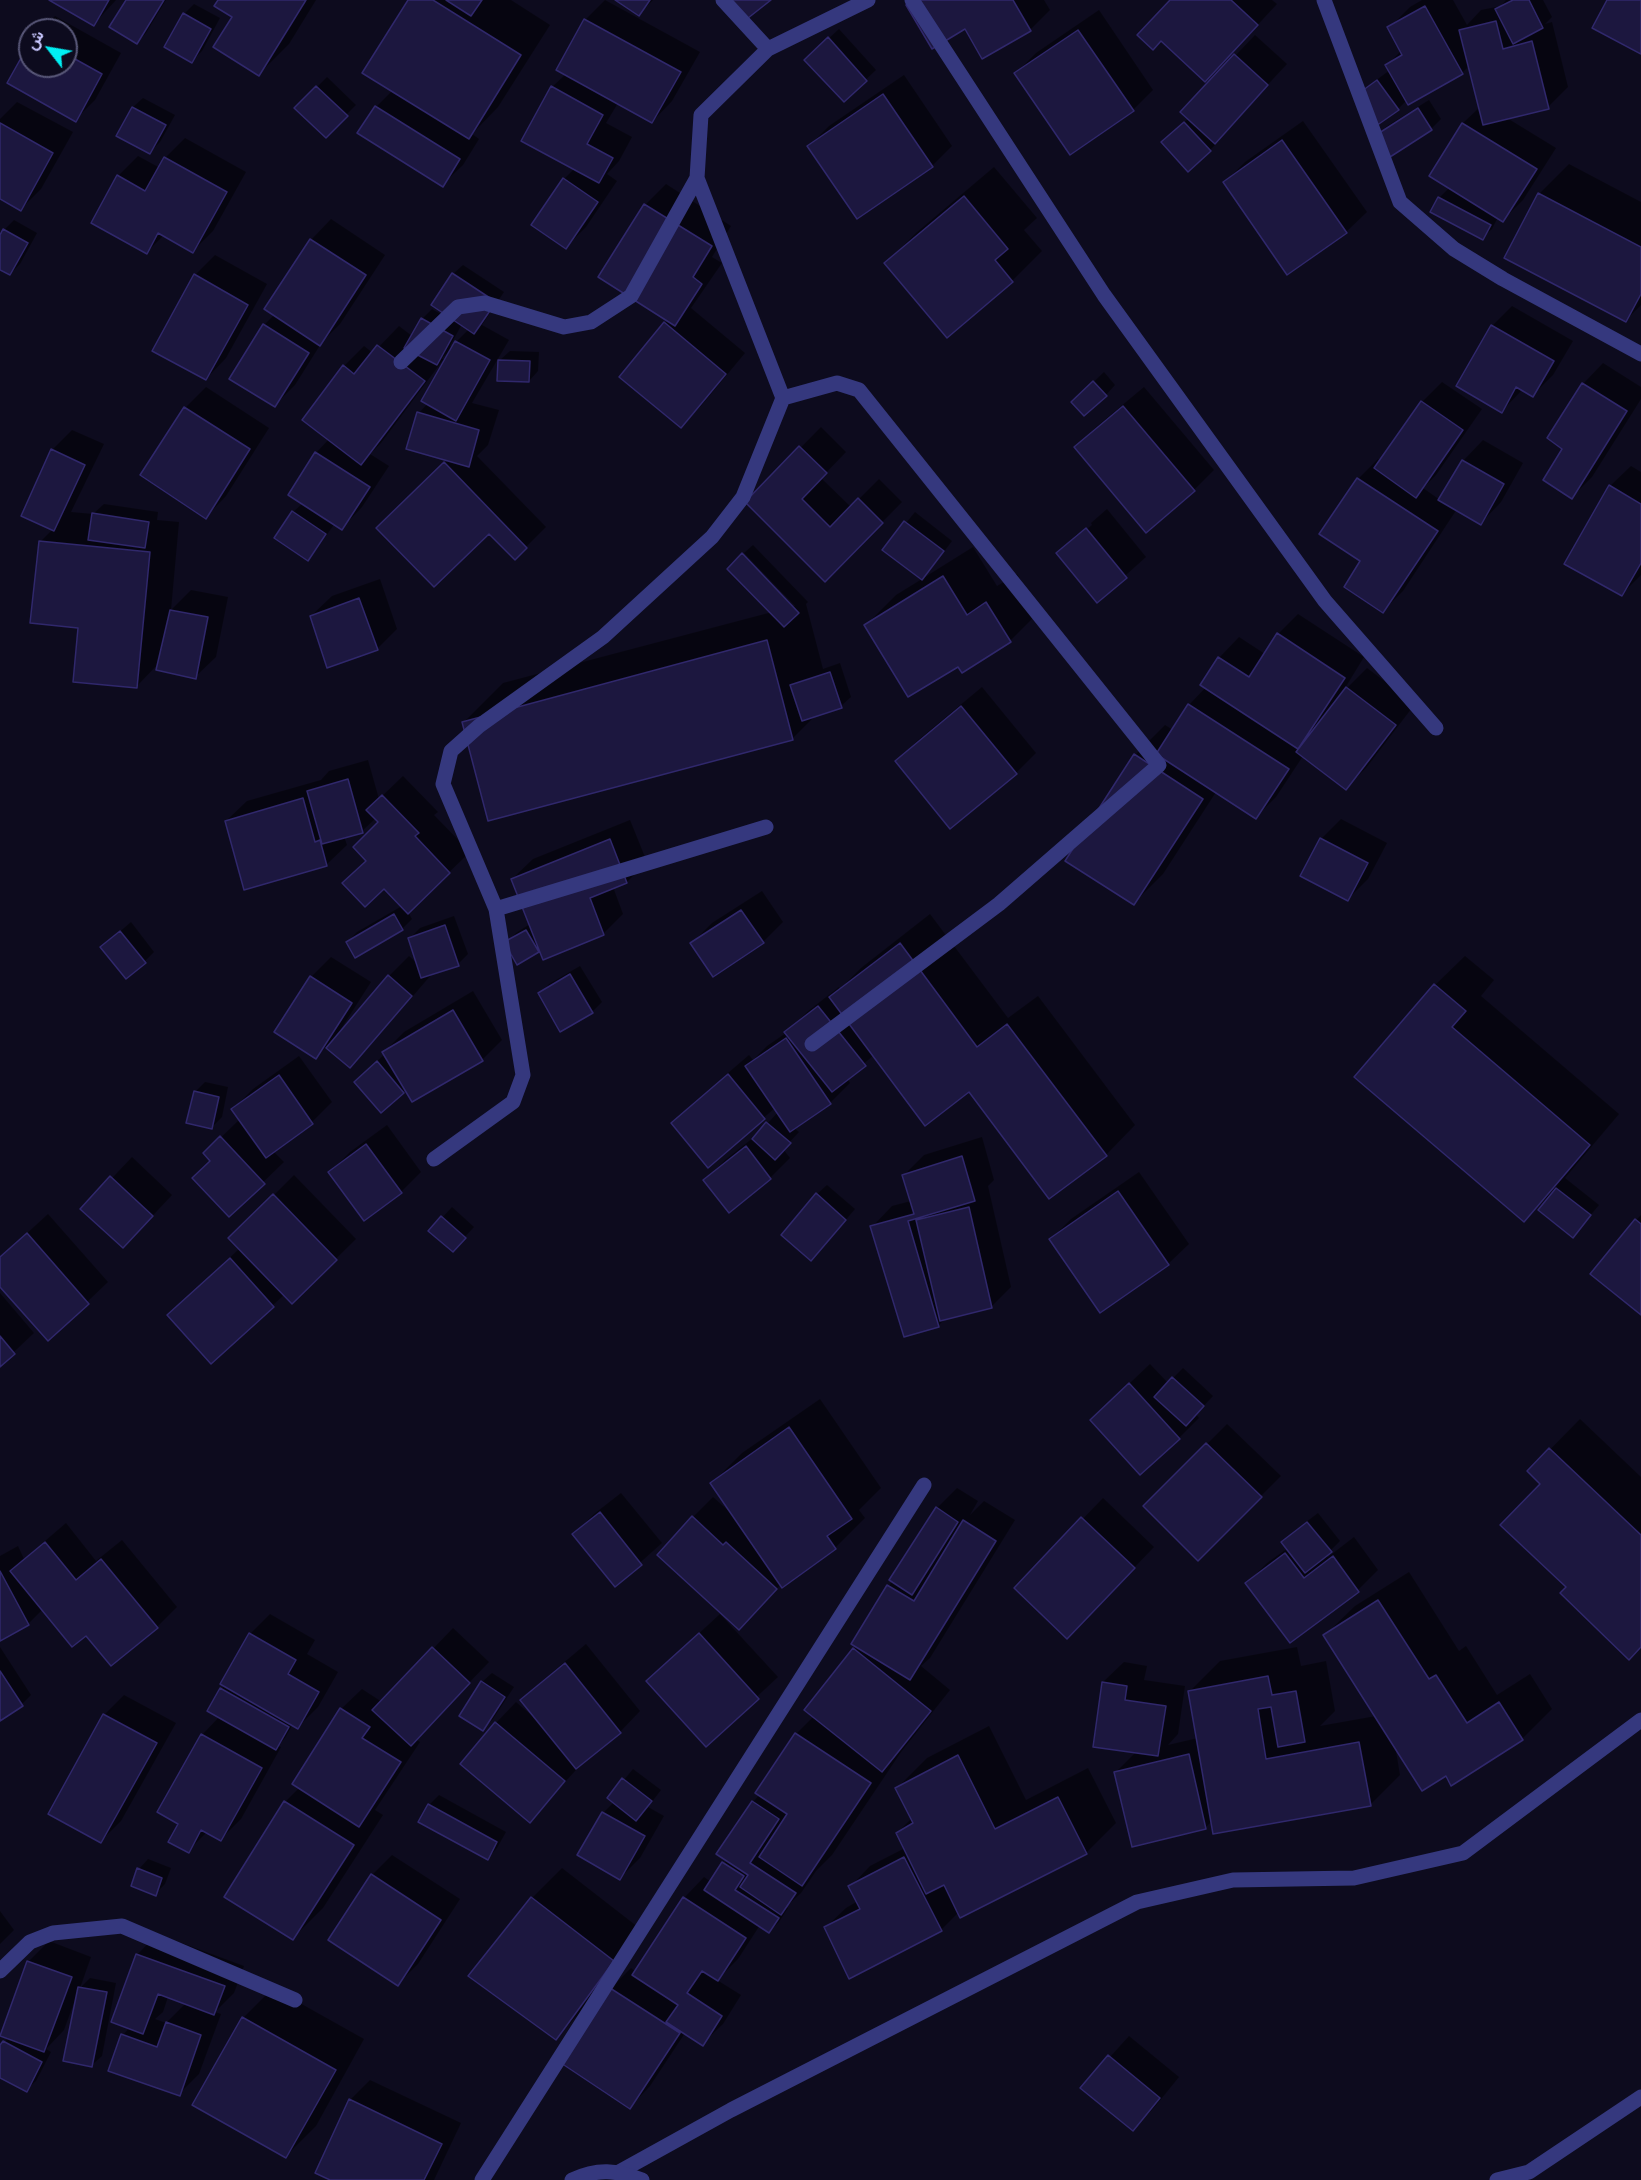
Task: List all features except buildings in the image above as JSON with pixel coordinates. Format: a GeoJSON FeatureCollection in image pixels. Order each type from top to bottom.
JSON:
{"type":"FeatureCollection","features":[{"type":"Feature","properties":{"kind":"street"},"geometry":{"type":"LineString","coordinates":[[723,0],[768,49]]}},
{"type":"Feature","properties":{"kind":"street"},"geometry":{"type":"LineString","coordinates":[[434,1159],[513,1102],[523,1075],[496,909],[443,784],[451,751],[479,726],[603,637],[712,537],[743,497],[783,398],[697,178],[701,115],[768,49],[868,0]]}},
{"type":"Feature","properties":{"kind":"street"},"geometry":{"type":"LineString","coordinates":[[912,0],[1104,296],[1325,601],[1436,728]]}},
{"type":"Feature","properties":{"kind":"street"},"geometry":{"type":"LineString","coordinates":[[1324,0],[1400,202],[1454,249],[1503,279],[1641,354]]}},
{"type":"Feature","properties":{"kind":"street"},"geometry":{"type":"LineString","coordinates":[[401,362],[458,307],[485,303],[564,327],[591,322],[631,296],[697,178]]}},
{"type":"Feature","properties":{"kind":"street"},"geometry":{"type":"LineString","coordinates":[[783,398],[837,383],[859,390],[1159,765],[999,904],[812,1044]]}},
{"type":"Feature","properties":{"kind":"street"},"geometry":{"type":"LineString","coordinates":[[496,909],[766,827]]}},
{"type":"Feature","properties":{"kind":"street"},"geometry":{"type":"LineString","coordinates":[[482,2180],[924,1485]]}},
{"type":"Feature","properties":{"kind":"street"},"geometry":{"type":"LineString","coordinates":[[620,2172],[731,2110],[1137,1902],[1233,1880],[1354,1878],[1463,1853],[1641,1720]]}},
{"type":"Feature","properties":{"kind":"street"},"geometry":{"type":"LineString","coordinates":[[0,1971],[30,1942],[37,1939],[61,1932],[122,1926],[295,2000]]}},
{"type":"Feature","properties":{"kind":"street"},"geometry":{"type":"LineString","coordinates":[[1497,2180],[1529,2172],[1641,2097]]}},
{"type":"Feature","properties":{"kind":"street"},"geometry":{"type":"LineString","coordinates":[[572,2180],[596,2171],[620,2172],[642,2180]]}}]}
